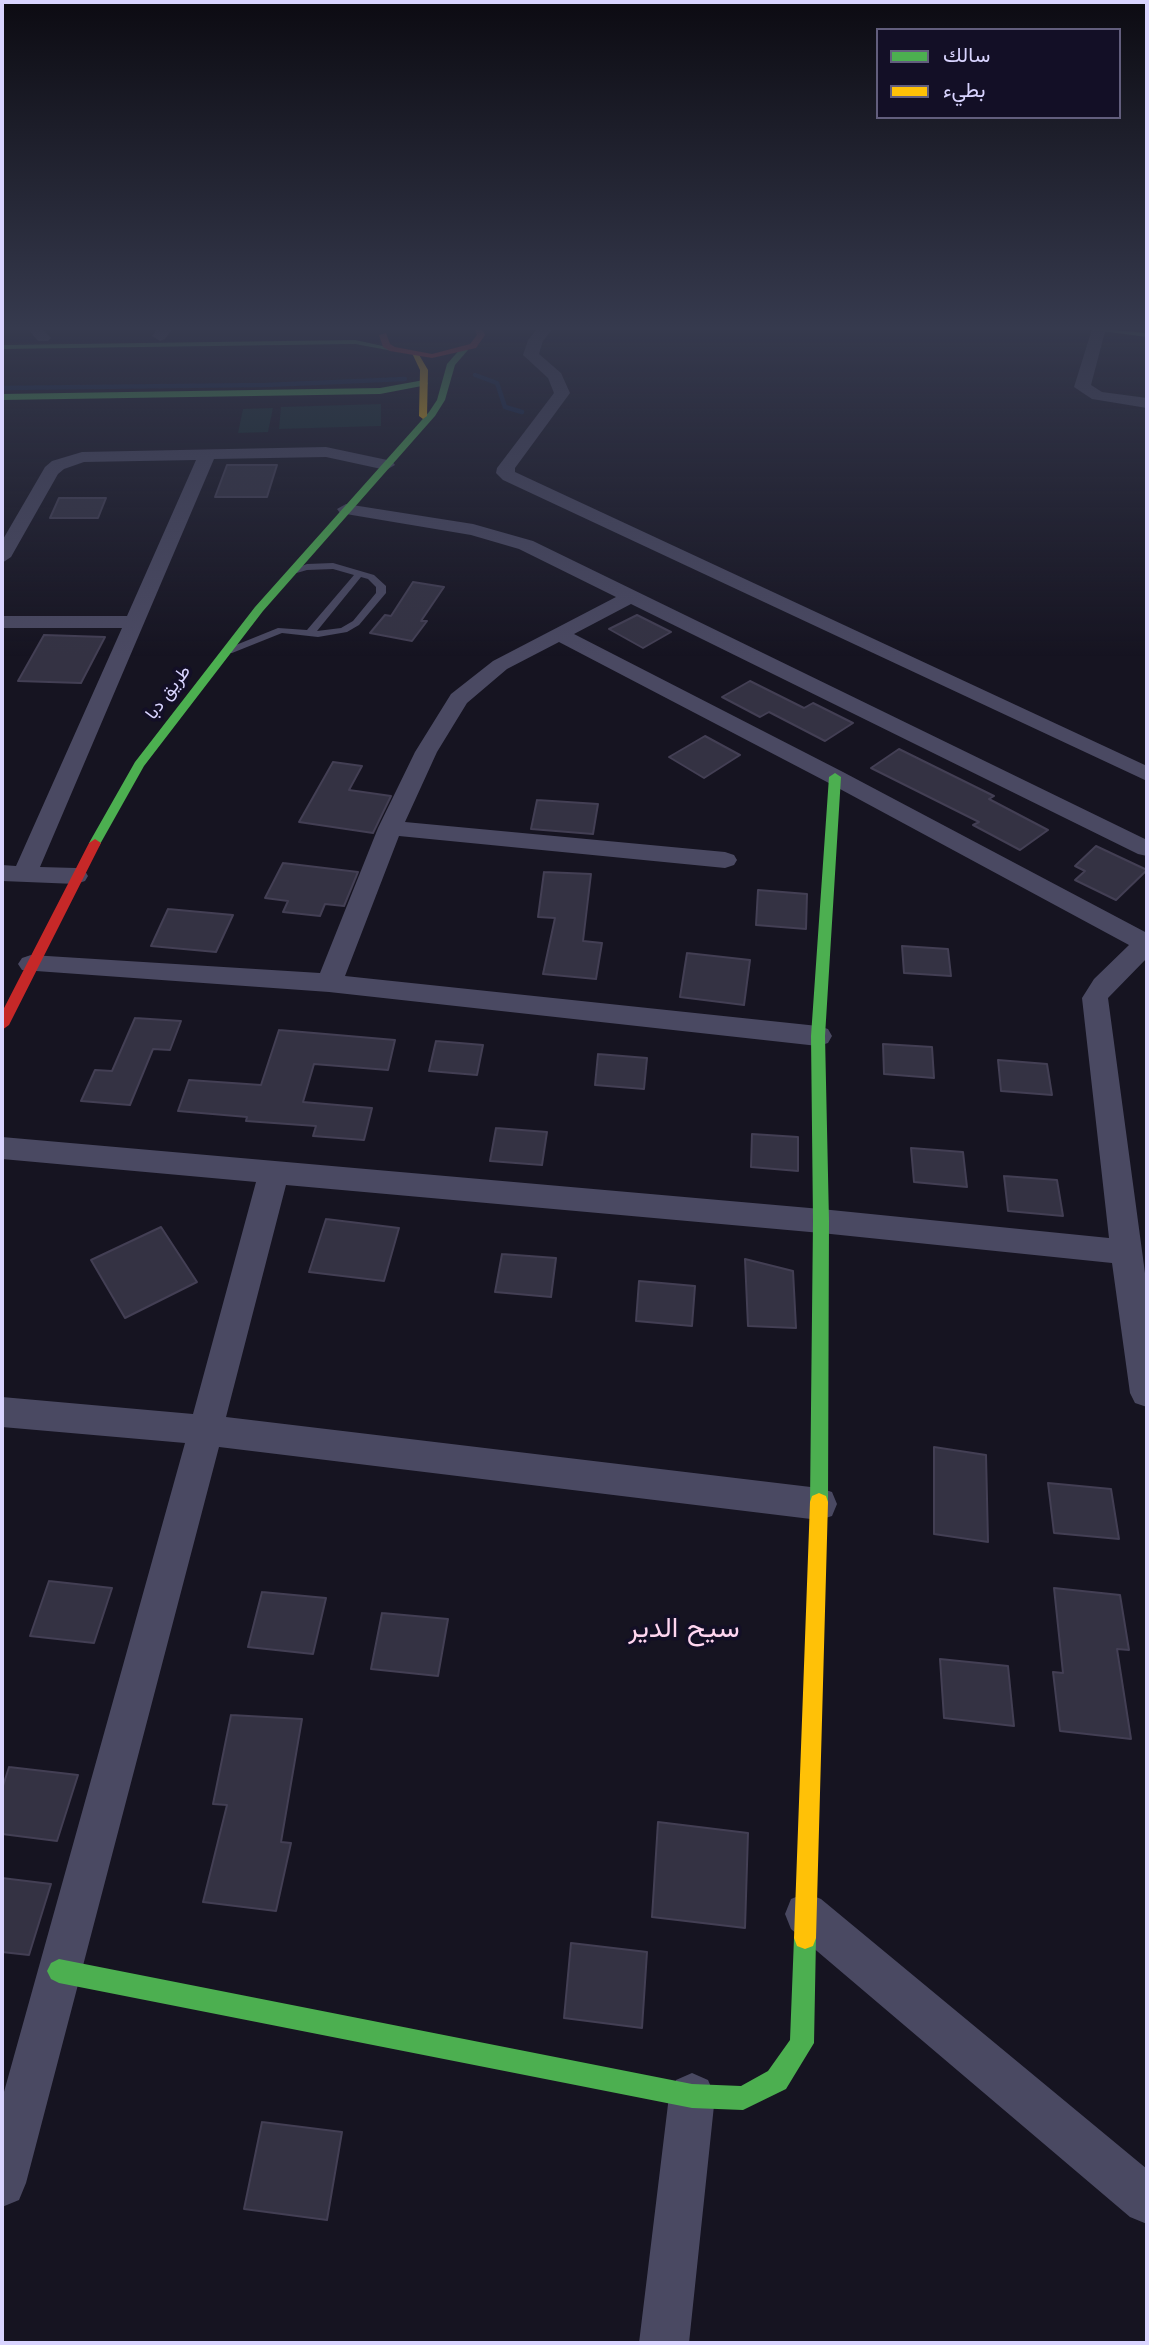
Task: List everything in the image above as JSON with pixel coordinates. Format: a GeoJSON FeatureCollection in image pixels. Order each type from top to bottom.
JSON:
{"type":"FeatureCollection","features":[{"type":"Feature","properties":{"kind":"main road","name":"طريق دبا"},"geometry":{"type":"LineString","coordinates":[[2,1026],[76,876],[139,765],[259,609],[410,437]]}},
{"type":"Feature","properties":{"kind":"main road"},"geometry":{"type":"LineString","coordinates":[[59,1971],[692,2096],[743,2098],[777,2080],[802,2043],[819,1504],[821,1221],[818,1036],[835,777]]}},
{"type":"Feature","properties":{"kind":"street"},"geometry":{"type":"LineString","coordinates":[[529,437],[506,468],[505,473],[509,476],[1147,774]]}},
{"type":"Feature","properties":{"kind":"street"},"geometry":{"type":"LineString","coordinates":[[2,557],[51,471],[58,466],[96,455],[326,452],[386,465]]}},
{"type":"Feature","properties":{"kind":"street"},"geometry":{"type":"LineString","coordinates":[[76,876],[13,874],[134,622],[208,453]]}},
{"type":"Feature","properties":{"kind":"street"},"geometry":{"type":"LineString","coordinates":[[346,509],[501,537],[526,545],[1147,849]]}},
{"type":"Feature","properties":{"kind":"street"},"geometry":{"type":"LineString","coordinates":[[330,983],[390,828],[426,752],[459,699],[500,665],[629,597]]}},
{"type":"Feature","properties":{"kind":"street"},"geometry":{"type":"LineString","coordinates":[[2,622],[134,622]]}},
{"type":"Feature","properties":{"kind":"street"},"geometry":{"type":"LineString","coordinates":[[558,634],[835,777],[1147,944],[1103,985],[1095,998],[1126,1252],[1147,1393]]}},
{"type":"Feature","properties":{"kind":"street"},"geometry":{"type":"LineString","coordinates":[[390,828],[725,860]]}},
{"type":"Feature","properties":{"kind":"street"},"geometry":{"type":"LineString","coordinates":[[31,964],[330,983],[818,1036]]}},
{"type":"Feature","properties":{"kind":"street"},"geometry":{"type":"LineString","coordinates":[[2,1148],[821,1221],[1126,1252]]}},
{"type":"Feature","properties":{"kind":"street"},"geometry":{"type":"LineString","coordinates":[[2,2183],[274,1172]]}},
{"type":"Feature","properties":{"kind":"street"},"geometry":{"type":"LineString","coordinates":[[2,1412],[206,1430],[819,1504]]}},
{"type":"Feature","properties":{"kind":"street"},"geometry":{"type":"LineString","coordinates":[[806,1914],[1147,2200]]}},
{"type":"Feature","properties":{"kind":"street"},"geometry":{"type":"LineString","coordinates":[[664,2343],[692,2096]]}},
{"type":"Feature","properties":{"kind":"lane"},"geometry":{"type":"LineString","coordinates":[[322,538],[333,566]]}},
{"type":"Feature","properties":{"kind":"lane"},"geometry":{"type":"LineString","coordinates":[[221,656],[249,641],[281,630],[336,633],[356,623],[382,589],[376,580],[333,566],[307,567],[292,572]]}},
{"type":"Feature","properties":{"kind":"lane"},"geometry":{"type":"LineString","coordinates":[[310,633],[360,573]]}},
{"type":"Feature","properties":{"kind":"lane"},"geometry":{"type":"LineString","coordinates":[[259,609],[281,630]]}},
{"type":"Feature","properties":{"kind":"building"},"geometry":{"type":"Polygon","coordinates":[[[227,465],[277,465],[267,497],[215,497],[227,465]]]}},
{"type":"Feature","properties":{"kind":"building"},"geometry":{"type":"Polygon","coordinates":[[[59,498],[106,498],[98,518],[50,518],[59,498]]]}},
{"type":"Feature","properties":{"kind":"building"},"geometry":{"type":"Polygon","coordinates":[[[413,582],[444,587],[421,621],[427,621],[412,641],[370,633],[385,615],[391,616],[413,582]]]}},
{"type":"Feature","properties":{"kind":"building"},"geometry":{"type":"Polygon","coordinates":[[[637,615],[671,632],[643,648],[609,629],[637,615]]]}},
{"type":"Feature","properties":{"kind":"building"},"geometry":{"type":"Polygon","coordinates":[[[44,635],[105,637],[81,683],[18,681],[44,635]]]}},
{"type":"Feature","properties":{"kind":"building"},"geometry":{"type":"Polygon","coordinates":[[[750,681],[804,708],[813,703],[853,723],[825,741],[769,712],[760,717],[722,697],[750,681]]]}},
{"type":"Feature","properties":{"kind":"building"},"geometry":{"type":"Polygon","coordinates":[[[705,736],[740,755],[704,778],[669,757],[705,736]]]}},
{"type":"Feature","properties":{"kind":"building"},"geometry":{"type":"Polygon","coordinates":[[[899,749],[994,796],[989,799],[1048,830],[1020,850],[973,825],[979,822],[871,768],[899,749]]]}},
{"type":"Feature","properties":{"kind":"building"},"geometry":{"type":"Polygon","coordinates":[[[333,762],[362,766],[349,790],[391,796],[373,833],[299,822],[333,762]]]}},
{"type":"Feature","properties":{"kind":"building"},"geometry":{"type":"Polygon","coordinates":[[[537,800],[598,804],[593,834],[531,829],[537,800]]]}},
{"type":"Feature","properties":{"kind":"building"},"geometry":{"type":"Polygon","coordinates":[[[1096,846],[1147,870],[1116,900],[1075,880],[1085,871],[1075,866],[1096,846]]]}},
{"type":"Feature","properties":{"kind":"building"},"geometry":{"type":"Polygon","coordinates":[[[283,863],[358,872],[344,906],[325,904],[320,916],[283,912],[288,901],[265,898],[283,863]]]}},
{"type":"Feature","properties":{"kind":"building"},"geometry":{"type":"Polygon","coordinates":[[[544,872],[591,874],[583,941],[602,943],[596,979],[543,974],[555,918],[538,917],[544,872]]]}},
{"type":"Feature","properties":{"kind":"building"},"geometry":{"type":"Polygon","coordinates":[[[758,890],[807,894],[806,929],[756,925],[758,890]]]}},
{"type":"Feature","properties":{"kind":"building"},"geometry":{"type":"Polygon","coordinates":[[[168,909],[233,915],[216,952],[151,946],[168,909]]]}},
{"type":"Feature","properties":{"kind":"building"},"geometry":{"type":"Polygon","coordinates":[[[902,946],[948,949],[951,976],[904,973],[902,946]]]}},
{"type":"Feature","properties":{"kind":"building"},"geometry":{"type":"Polygon","coordinates":[[[687,953],[750,960],[744,1005],[680,997],[687,953]]]}},
{"type":"Feature","properties":{"kind":"building"},"geometry":{"type":"Polygon","coordinates":[[[135,1018],[181,1021],[170,1050],[153,1049],[130,1105],[81,1101],[95,1070],[112,1071],[135,1018]]]}},
{"type":"Feature","properties":{"kind":"building"},"geometry":{"type":"Polygon","coordinates":[[[279,1030],[395,1040],[388,1070],[314,1064],[303,1102],[372,1108],[364,1140],[313,1136],[316,1126],[246,1121],[247,1117],[178,1111],[189,1080],[261,1085],[279,1030]]]}},
{"type":"Feature","properties":{"kind":"building"},"geometry":{"type":"Polygon","coordinates":[[[436,1041],[483,1045],[477,1075],[429,1071],[436,1041]]]}},
{"type":"Feature","properties":{"kind":"building"},"geometry":{"type":"Polygon","coordinates":[[[883,1044],[932,1047],[934,1078],[884,1074],[883,1044]]]}},
{"type":"Feature","properties":{"kind":"building"},"geometry":{"type":"Polygon","coordinates":[[[598,1054],[647,1058],[644,1089],[595,1085],[598,1054]]]}},
{"type":"Feature","properties":{"kind":"building"},"geometry":{"type":"Polygon","coordinates":[[[998,1060],[1047,1064],[1052,1095],[1001,1091],[998,1060]]]}},
{"type":"Feature","properties":{"kind":"building"},"geometry":{"type":"Polygon","coordinates":[[[496,1128],[547,1132],[542,1165],[490,1161],[496,1128]]]}},
{"type":"Feature","properties":{"kind":"building"},"geometry":{"type":"Polygon","coordinates":[[[752,1134],[798,1137],[798,1171],[751,1167],[752,1134]]]}},
{"type":"Feature","properties":{"kind":"building"},"geometry":{"type":"Polygon","coordinates":[[[911,1148],[963,1152],[967,1187],[914,1182],[911,1148]]]}},
{"type":"Feature","properties":{"kind":"building"},"geometry":{"type":"Polygon","coordinates":[[[1004,1176],[1057,1180],[1063,1216],[1008,1211],[1004,1176]]]}},
{"type":"Feature","properties":{"kind":"building"},"geometry":{"type":"Polygon","coordinates":[[[326,1219],[399,1228],[384,1281],[309,1272],[326,1219]]]}},
{"type":"Feature","properties":{"kind":"building"},"geometry":{"type":"Polygon","coordinates":[[[161,1227],[197,1282],[125,1318],[91,1260],[161,1227]]]}},
{"type":"Feature","properties":{"kind":"building"},"geometry":{"type":"Polygon","coordinates":[[[502,1254],[556,1258],[551,1297],[495,1292],[502,1254]]]}},
{"type":"Feature","properties":{"kind":"building"},"geometry":{"type":"Polygon","coordinates":[[[745,1259],[793,1271],[796,1328],[748,1326],[745,1259]]]}},
{"type":"Feature","properties":{"kind":"building"},"geometry":{"type":"Polygon","coordinates":[[[639,1281],[695,1286],[692,1326],[636,1321],[639,1281]]]}},
{"type":"Feature","properties":{"kind":"building"},"geometry":{"type":"Polygon","coordinates":[[[934,1447],[986,1455],[988,1542],[934,1534],[934,1447]]]}},
{"type":"Feature","properties":{"kind":"building"},"geometry":{"type":"Polygon","coordinates":[[[1048,1483],[1111,1489],[1119,1539],[1054,1533],[1048,1483]]]}},
{"type":"Feature","properties":{"kind":"building"},"geometry":{"type":"Polygon","coordinates":[[[49,1581],[112,1588],[94,1643],[30,1636],[49,1581]]]}},
{"type":"Feature","properties":{"kind":"building"},"geometry":{"type":"Polygon","coordinates":[[[1054,1588],[1120,1595],[1129,1650],[1117,1649],[1131,1739],[1060,1731],[1053,1672],[1063,1673],[1054,1588]]]}},
{"type":"Feature","properties":{"kind":"building"},"geometry":{"type":"Polygon","coordinates":[[[262,1592],[326,1598],[313,1654],[248,1647],[262,1592]]]}},
{"type":"Feature","properties":{"kind":"building"},"geometry":{"type":"Polygon","coordinates":[[[382,1613],[448,1619],[438,1676],[371,1669],[382,1613]]]}},
{"type":"Feature","properties":{"kind":"building"},"geometry":{"type":"Polygon","coordinates":[[[940,1659],[1008,1666],[1014,1726],[944,1718],[940,1659]]]}},
{"type":"Feature","properties":{"kind":"building"},"geometry":{"type":"Polygon","coordinates":[[[231,1715],[302,1719],[281,1842],[291,1843],[276,1911],[203,1902],[227,1805],[213,1804],[231,1715]]]}},
{"type":"Feature","properties":{"kind":"building"},"geometry":{"type":"Polygon","coordinates":[[[9,1767],[78,1775],[57,1841],[2,1834],[2,1789],[9,1767]]]}},
{"type":"Feature","properties":{"kind":"building"},"geometry":{"type":"Polygon","coordinates":[[[658,1822],[748,1833],[745,1928],[652,1917],[658,1822]]]}},
{"type":"Feature","properties":{"kind":"building"},"geometry":{"type":"Polygon","coordinates":[[[2,1878],[51,1884],[29,1955],[2,1952],[2,1878]]]}},
{"type":"Feature","properties":{"kind":"building"},"geometry":{"type":"Polygon","coordinates":[[[571,1943],[647,1952],[642,2028],[564,2018],[571,1943]]]}},
{"type":"Feature","properties":{"kind":"building"},"geometry":{"type":"Polygon","coordinates":[[[262,2122],[342,2132],[327,2220],[244,2209],[262,2122]]]}},
{"type":"Feature","properties":{"kind":"traffic: fast"},"geometry":{"type":"LineString","coordinates":[[95,843],[139,765],[259,609],[411,437]]}},
{"type":"Feature","properties":{"kind":"traffic: fast"},"geometry":{"type":"LineString","coordinates":[[819,1502],[821,1221],[818,1036],[835,777]]}},
{"type":"Feature","properties":{"kind":"traffic: fast"},"geometry":{"type":"LineString","coordinates":[[59,1971],[692,2096],[743,2098],[777,2080],[802,2043],[805,1938]]}},
{"type":"Feature","properties":{"kind":"traffic: slow"},"geometry":{"type":"LineString","coordinates":[[805,1938],[819,1502]]}},
{"type":"Feature","properties":{"kind":"traffic: jam"},"geometry":{"type":"LineString","coordinates":[[2,1025],[95,843]]}},
{"type":"Feature","properties":{"kind":"district","name":"سيح الدير"},"geometry":{"type":"Point","coordinates":[684,1630]}}]}
